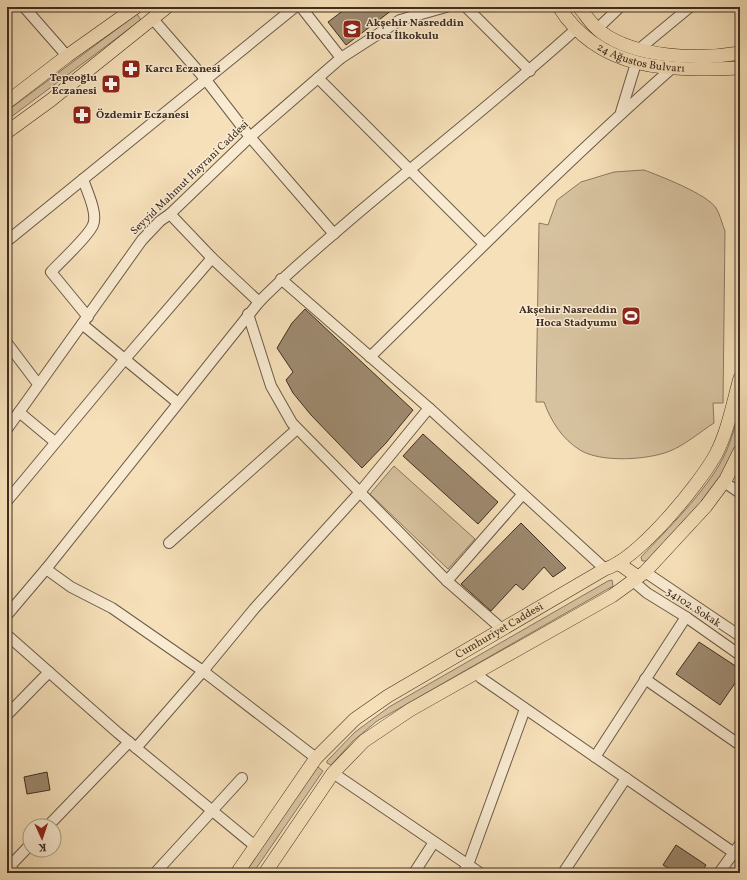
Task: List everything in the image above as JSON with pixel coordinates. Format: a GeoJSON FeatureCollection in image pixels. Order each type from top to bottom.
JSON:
{"type":"FeatureCollection","features":[{"type":"Feature","properties":{"kind":"main road"},"geometry":{"type":"LineString","coordinates":[[7,102],[67,56],[136,7]]}},
{"type":"Feature","properties":{"kind":"main road"},"geometry":{"type":"LineString","coordinates":[[7,132],[51,100],[167,7]]}},
{"type":"Feature","properties":{"kind":"main road","name":"24 Ağustos Bulvarı"},"geometry":{"type":"LineString","coordinates":[[559,7],[576,29],[597,47],[636,63],[671,69],[740,68]]}},
{"type":"Feature","properties":{"kind":"main road","name":"24 Ağustos Bulvarı"},"geometry":{"type":"LineString","coordinates":[[579,7],[597,29],[609,38],[638,50],[683,55],[725,55],[740,52]]}},
{"type":"Feature","properties":{"kind":"main road","name":"Cumhuriyet Caddesi"},"geometry":{"type":"LineString","coordinates":[[237,873],[316,758],[344,729],[369,709],[502,629],[605,569],[618,563],[636,549],[669,515],[706,469],[720,444],[740,378]]}},
{"type":"Feature","properties":{"kind":"main road"},"geometry":{"type":"LineString","coordinates":[[265,873],[333,773],[364,741],[377,731],[476,672],[612,596],[639,577],[692,523],[724,482],[740,451]]}},
{"type":"Feature","properties":{"kind":"main road"},"geometry":{"type":"LineString","coordinates":[[618,563],[639,577]]}},
{"type":"Feature","properties":{"kind":"main road"},"geometry":{"type":"LineString","coordinates":[[316,758],[333,773]]}},
{"type":"Feature","properties":{"kind":"street"},"geometry":{"type":"LineString","coordinates":[[24,7],[67,56]]}},
{"type":"Feature","properties":{"kind":"street"},"geometry":{"type":"LineString","coordinates":[[7,241],[84,180],[294,7]]}},
{"type":"Feature","properties":{"kind":"street"},"geometry":{"type":"LineString","coordinates":[[301,7],[341,58]]}},
{"type":"Feature","properties":{"kind":"street","name":"Seyyid Mahmut Hayrani Caddesi"},"geometry":{"type":"LineString","coordinates":[[7,429],[142,240],[250,137],[341,58],[400,20],[446,7]]}},
{"type":"Feature","properties":{"kind":"street"},"geometry":{"type":"LineString","coordinates":[[466,7],[530,71]]}},
{"type":"Feature","properties":{"kind":"street"},"geometry":{"type":"LineString","coordinates":[[597,29],[620,7]]}},
{"type":"Feature","properties":{"kind":"street"},"geometry":{"type":"LineString","coordinates":[[638,50],[690,7]]}},
{"type":"Feature","properties":{"kind":"street"},"geometry":{"type":"LineString","coordinates":[[152,18],[206,80],[250,137],[334,234]]}},
{"type":"Feature","properties":{"kind":"street"},"geometry":{"type":"LineString","coordinates":[[7,615],[46,569],[258,302],[281,279],[410,169],[530,71],[576,29]]}},
{"type":"Feature","properties":{"kind":"street"},"geometry":{"type":"LineString","coordinates":[[621,112],[636,63]]}},
{"type":"Feature","properties":{"kind":"street"},"geometry":{"type":"LineString","coordinates":[[370,357],[484,244],[621,112],[671,69]]}},
{"type":"Feature","properties":{"kind":"street"},"geometry":{"type":"LineString","coordinates":[[318,78],[484,244]]}},
{"type":"Feature","properties":{"kind":"street"},"geometry":{"type":"LineString","coordinates":[[84,180],[93,211],[94,224],[51,272],[85,321],[125,359],[178,403]]}},
{"type":"Feature","properties":{"kind":"street"},"geometry":{"type":"LineString","coordinates":[[170,214],[212,258],[258,302]]}},
{"type":"Feature","properties":{"kind":"street"},"geometry":{"type":"LineString","coordinates":[[7,501],[125,359],[212,258]]}},
{"type":"Feature","properties":{"kind":"street"},"geometry":{"type":"LineString","coordinates":[[281,279],[429,408],[522,495],[605,569]]}},
{"type":"Feature","properties":{"kind":"street"},"geometry":{"type":"LineString","coordinates":[[248,314],[271,386],[292,423],[447,581],[502,629]]}},
{"type":"Feature","properties":{"kind":"street"},"geometry":{"type":"LineString","coordinates":[[7,344],[38,384]]}},
{"type":"Feature","properties":{"kind":"street"},"geometry":{"type":"LineString","coordinates":[[56,818],[132,745],[203,672],[254,609],[360,492],[429,408]]}},
{"type":"Feature","properties":{"kind":"street"},"geometry":{"type":"LineString","coordinates":[[19,412],[55,442]]}},
{"type":"Feature","properties":{"kind":"street"},"geometry":{"type":"LineString","coordinates":[[169,543],[297,429]]}},
{"type":"Feature","properties":{"kind":"street"},"geometry":{"type":"LineString","coordinates":[[724,482],[740,493]]}},
{"type":"Feature","properties":{"kind":"street"},"geometry":{"type":"LineString","coordinates":[[447,581],[522,495]]}},
{"type":"Feature","properties":{"kind":"street"},"geometry":{"type":"LineString","coordinates":[[46,569],[71,587],[112,608],[203,672],[316,758]]}},
{"type":"Feature","properties":{"kind":"street","name":"34102. Sokak"},"geometry":{"type":"LineString","coordinates":[[639,577],[647,593],[686,617],[740,655]]}},
{"type":"Feature","properties":{"kind":"street","name":"34102. Sokak"},"geometry":{"type":"LineString","coordinates":[[639,577],[740,636]]}},
{"type":"Feature","properties":{"kind":"street"},"geometry":{"type":"LineString","coordinates":[[595,757],[686,617]]}},
{"type":"Feature","properties":{"kind":"street"},"geometry":{"type":"LineString","coordinates":[[7,635],[132,745],[255,846]]}},
{"type":"Feature","properties":{"kind":"street"},"geometry":{"type":"LineString","coordinates":[[7,715],[49,672]]}},
{"type":"Feature","properties":{"kind":"street"},"geometry":{"type":"LineString","coordinates":[[476,672],[481,678],[737,855]]}},
{"type":"Feature","properties":{"kind":"street"},"geometry":{"type":"LineString","coordinates":[[645,679],[740,745]]}},
{"type":"Feature","properties":{"kind":"street"},"geometry":{"type":"LineString","coordinates":[[465,869],[526,709]]}},
{"type":"Feature","properties":{"kind":"street"},"geometry":{"type":"LineString","coordinates":[[333,773],[434,842],[465,869],[480,873]]}},
{"type":"Feature","properties":{"kind":"street"},"geometry":{"type":"LineString","coordinates":[[155,873],[242,778]]}},
{"type":"Feature","properties":{"kind":"street"},"geometry":{"type":"LineString","coordinates":[[563,873],[626,778]]}},
{"type":"Feature","properties":{"kind":"street"},"geometry":{"type":"LineString","coordinates":[[414,873],[434,842]]}},
{"type":"Feature","properties":{"kind":"street"},"geometry":{"type":"LineString","coordinates":[[720,873],[737,855],[740,844]]}},
{"type":"Feature","properties":{"kind":"street"},"geometry":{"type":"LineString","coordinates":[[9,869],[22,854]]}},
{"type":"Feature","properties":{"kind":"shaded area"},"geometry":{"type":"Polygon","coordinates":[[[137,14],[141,20],[7,120],[7,111],[137,14]]]}},
{"type":"Feature","properties":{"kind":"shaded area","name":"Akşehir Nasreddin Hoca Stadyumu"},"geometry":{"type":"Polygon","coordinates":[[[644,170],[683,186],[703,197],[716,208],[720,216],[725,231],[723,403],[713,403],[714,423],[687,442],[670,451],[637,458],[625,459],[600,457],[580,450],[568,441],[550,416],[544,402],[536,402],[539,223],[548,225],[557,200],[581,182],[614,172],[644,170]]]}},
{"type":"Feature","properties":{"kind":"shaded area"},"geometry":{"type":"Polygon","coordinates":[[[740,409],[740,433],[735,450],[715,485],[687,518],[646,561],[642,561],[641,557],[685,510],[716,471],[733,434],[740,409]]]}},
{"type":"Feature","properties":{"kind":"shaded area"},"geometry":{"type":"Polygon","coordinates":[[[394,466],[475,539],[448,569],[370,494],[394,466]]]}},
{"type":"Feature","properties":{"kind":"shaded area"},"geometry":{"type":"Polygon","coordinates":[[[612,580],[613,586],[377,721],[353,741],[331,765],[327,763],[327,761],[355,732],[389,707],[612,580]]]}},
{"type":"Feature","properties":{"kind":"shaded area"},"geometry":{"type":"Polygon","coordinates":[[[318,767],[323,771],[253,873],[245,873],[316,768],[318,767]]]}},
{"type":"Feature","properties":{"kind":"building","name":"Akşehir Nasreddin Hoca İlkokulu"},"geometry":{"type":"Polygon","coordinates":[[[348,7],[396,7],[346,45],[328,22],[348,7]]]}},
{"type":"Feature","properties":{"kind":"building"},"geometry":{"type":"Polygon","coordinates":[[[305,309],[413,410],[386,443],[362,468],[311,415],[293,393],[286,380],[293,372],[277,348],[292,323],[305,309]]]}},
{"type":"Feature","properties":{"kind":"building"},"geometry":{"type":"Polygon","coordinates":[[[423,434],[498,502],[478,524],[403,456],[423,434]]]}},
{"type":"Feature","properties":{"kind":"building"},"geometry":{"type":"Polygon","coordinates":[[[521,523],[566,568],[553,577],[544,567],[523,590],[516,584],[491,611],[461,584],[521,523]]]}},
{"type":"Feature","properties":{"kind":"building"},"geometry":{"type":"Polygon","coordinates":[[[699,642],[740,669],[740,676],[720,705],[676,674],[699,642]]]}},
{"type":"Feature","properties":{"kind":"building"},"geometry":{"type":"Polygon","coordinates":[[[47,772],[50,790],[27,794],[24,777],[47,772]]]}},
{"type":"Feature","properties":{"kind":"building"},"geometry":{"type":"Polygon","coordinates":[[[676,845],[706,865],[701,873],[667,873],[670,869],[663,865],[676,845]]]}},
{"type":"Feature","properties":{"kind":"place","name":"Akşehir Nasreddin Hoca İlkokulu"},"geometry":{"type":"Point","coordinates":[352,29]}},
{"type":"Feature","properties":{"kind":"place","name":"Karcı Eczanesi"},"geometry":{"type":"Point","coordinates":[131,69]}},
{"type":"Feature","properties":{"kind":"place","name":"Tepeoğlu Eczanesi"},"geometry":{"type":"Point","coordinates":[111,84]}},
{"type":"Feature","properties":{"kind":"place","name":"Özdemir Eczanesi"},"geometry":{"type":"Point","coordinates":[82,115]}},
{"type":"Feature","properties":{"kind":"place","name":"Akşehir Nasreddin Hoca Stadyumu"},"geometry":{"type":"Point","coordinates":[631,316]}}]}
